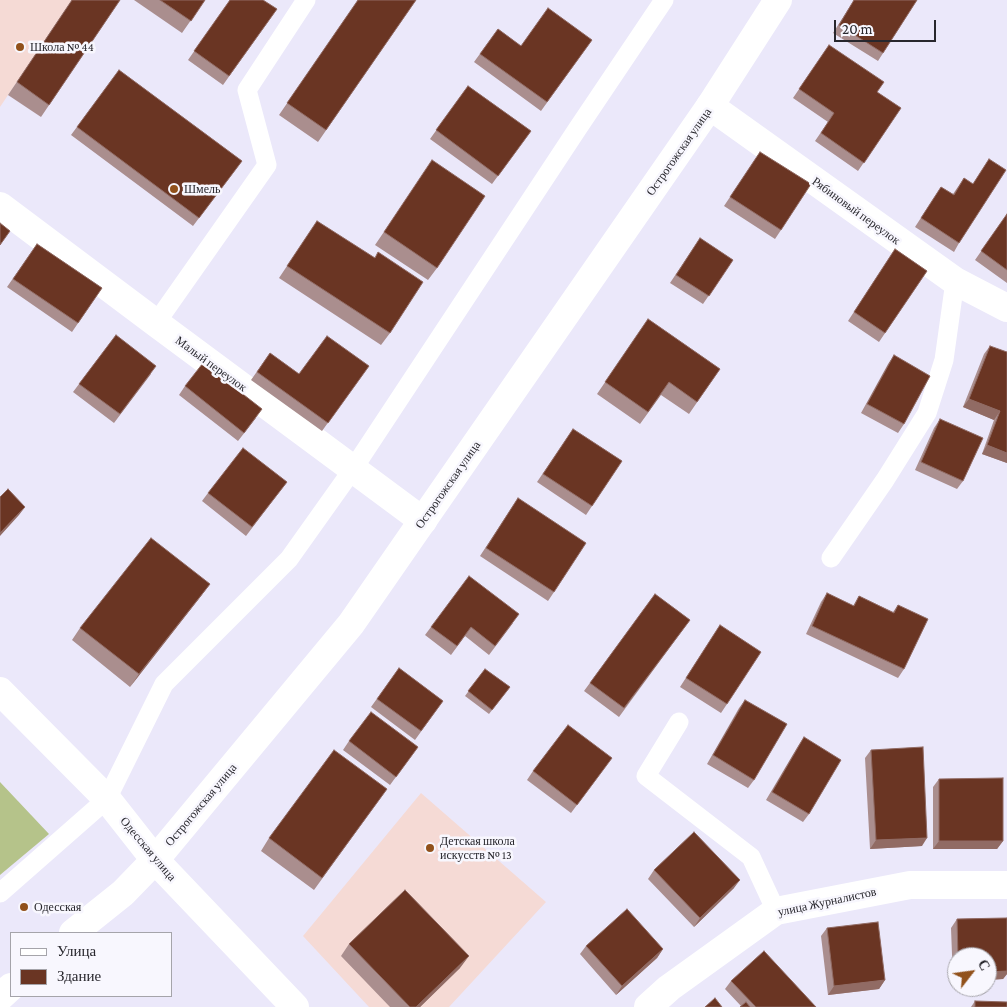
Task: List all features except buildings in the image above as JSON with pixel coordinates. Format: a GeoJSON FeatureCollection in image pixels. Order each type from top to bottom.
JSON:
{"type":"FeatureCollection","features":[{"type":"Feature","properties":{"kind":"street","name":"Острогожская улица"},"geometry":{"type":"LineString","coordinates":[[74,932],[123,893],[155,860],[351,624],[710,106],[778,0]]}},
{"type":"Feature","properties":{"kind":"street","name":"Рябиновый переулок"},"geometry":{"type":"LineString","coordinates":[[710,106],[955,281],[1007,308]]}},
{"type":"Feature","properties":{"kind":"street","name":"Малый переулок"},"geometry":{"type":"LineString","coordinates":[[0,206],[423,521]]}},
{"type":"Feature","properties":{"kind":"street","name":"Одесская улица"},"geometry":{"type":"LineString","coordinates":[[0,691],[107,799],[155,860],[295,1007]]}},
{"type":"Feature","properties":{"kind":"street","name":"улица Журналистов"},"geometry":{"type":"LineString","coordinates":[[648,1007],[669,988],[776,911],[910,885],[1007,885]]}},
{"type":"Feature","properties":{"kind":"street"},"geometry":{"type":"LineString","coordinates":[[0,997],[10,988]]}},
{"type":"Feature","properties":{"kind":"lane"},"geometry":{"type":"LineString","coordinates":[[156,324],[267,165],[247,90],[306,0]]}},
{"type":"Feature","properties":{"kind":"lane"},"geometry":{"type":"LineString","coordinates":[[0,893],[107,799],[164,684],[289,559],[353,469],[664,0]]}},
{"type":"Feature","properties":{"kind":"lane"},"geometry":{"type":"LineString","coordinates":[[830,558],[885,480],[927,413],[944,360],[955,281]]}},
{"type":"Feature","properties":{"kind":"lane"},"geometry":{"type":"LineString","coordinates":[[680,722],[646,776],[751,857],[776,911]]}},
{"type":"Feature","properties":{"kind":"shaded area","name":"Школа № 44"},"geometry":{"type":"Polygon","coordinates":[[[0,0],[72,0],[0,107],[0,0]]]}},
{"type":"Feature","properties":{"kind":"shaded area","name":"Детская школа искусств № 13"},"geometry":{"type":"Polygon","coordinates":[[[421,793],[546,902],[449,1007],[369,1007],[303,936],[421,793]]]}},
{"type":"Feature","properties":{"kind":"green space"},"geometry":{"type":"Polygon","coordinates":[[[0,782],[49,834],[0,875],[0,782]]]}},
{"type":"Feature","properties":{"kind":"place","name":"Школа № 44"},"geometry":{"type":"Point","coordinates":[20,47]}},
{"type":"Feature","properties":{"kind":"place","name":"Шмель"},"geometry":{"type":"Point","coordinates":[174,189]}},
{"type":"Feature","properties":{"kind":"place","name":"Детская школа искусств № 13"},"geometry":{"type":"Point","coordinates":[430,848]}},
{"type":"Feature","properties":{"kind":"place","name":"Одесская"},"geometry":{"type":"Point","coordinates":[24,907]}}]}
